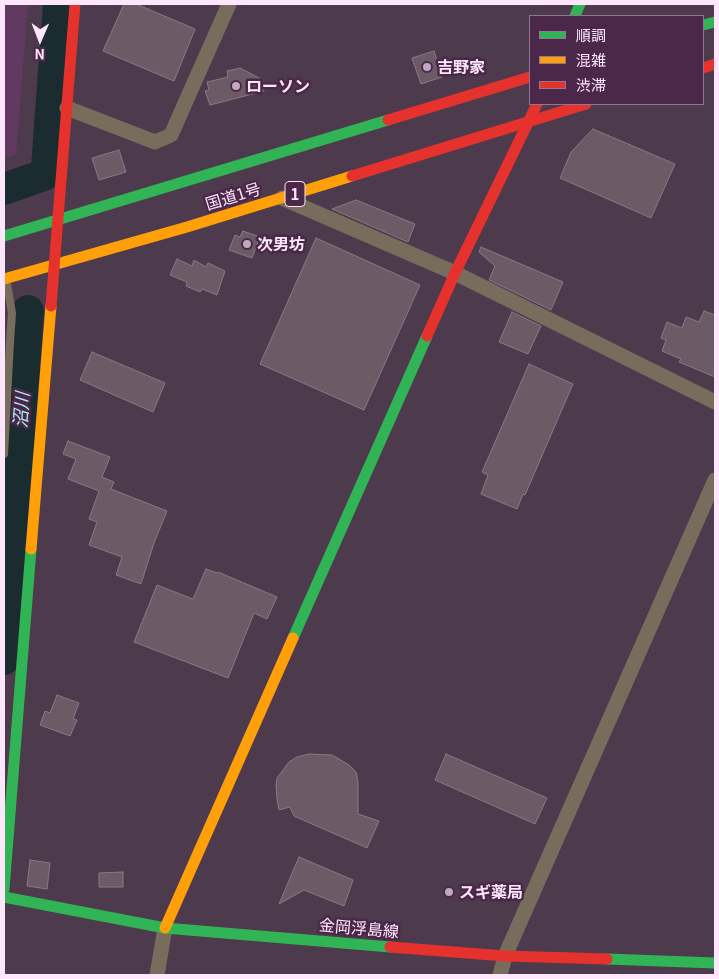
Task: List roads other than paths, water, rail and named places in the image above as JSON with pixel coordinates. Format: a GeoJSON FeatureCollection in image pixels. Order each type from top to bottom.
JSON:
{"type":"FeatureCollection","features":[{"type":"Feature","properties":{"kind":"main road"},"geometry":{"type":"LineString","coordinates":[[4,889],[76,4]]}},
{"type":"Feature","properties":{"kind":"main road","name":"国道1号"},"geometry":{"type":"LineString","coordinates":[[4,236],[529,77]]}},
{"type":"Feature","properties":{"kind":"main road"},"geometry":{"type":"LineString","coordinates":[[165,928],[455,273],[537,105]]}},
{"type":"Feature","properties":{"kind":"main road","name":"国道1号"},"geometry":{"type":"LineString","coordinates":[[5,279],[281,198],[583,105]]}},
{"type":"Feature","properties":{"kind":"main road","name":"金岡浮島線"},"geometry":{"type":"LineString","coordinates":[[4,897],[165,928],[505,956],[715,963]]}},
{"type":"Feature","properties":{"kind":"street"},"geometry":{"type":"LineString","coordinates":[[68,108],[155,142],[171,135],[230,4]]}},
{"type":"Feature","properties":{"kind":"street"},"geometry":{"type":"LineString","coordinates":[[281,198],[455,273],[715,402]]}},
{"type":"Feature","properties":{"kind":"street"},"geometry":{"type":"LineString","coordinates":[[500,975],[505,956],[715,480]]}},
{"type":"Feature","properties":{"kind":"street"},"geometry":{"type":"LineString","coordinates":[[156,975],[165,928]]}},
{"type":"Feature","properties":{"kind":"lane"},"geometry":{"type":"LineString","coordinates":[[4,454],[12,312],[5,279]]}},
{"type":"Feature","properties":{"kind":"waterway","name":"沼川"},"geometry":{"type":"LineString","coordinates":[[4,189],[44,175],[47,167],[59,4]]}},
{"type":"Feature","properties":{"kind":"waterway","name":"沼川"},"geometry":{"type":"LineString","coordinates":[[4,659],[28,311]]}},
{"type":"Feature","properties":{"kind":"place","name":"吉野家"},"geometry":{"type":"Point","coordinates":[427,67]}},
{"type":"Feature","properties":{"kind":"place","name":"ローソン"},"geometry":{"type":"Point","coordinates":[236,86]}},
{"type":"Feature","properties":{"kind":"place","name":"次男坊"},"geometry":{"type":"Point","coordinates":[247,244]}},
{"type":"Feature","properties":{"kind":"place","name":"スギ薬局"},"geometry":{"type":"Point","coordinates":[449,892]}}]}
